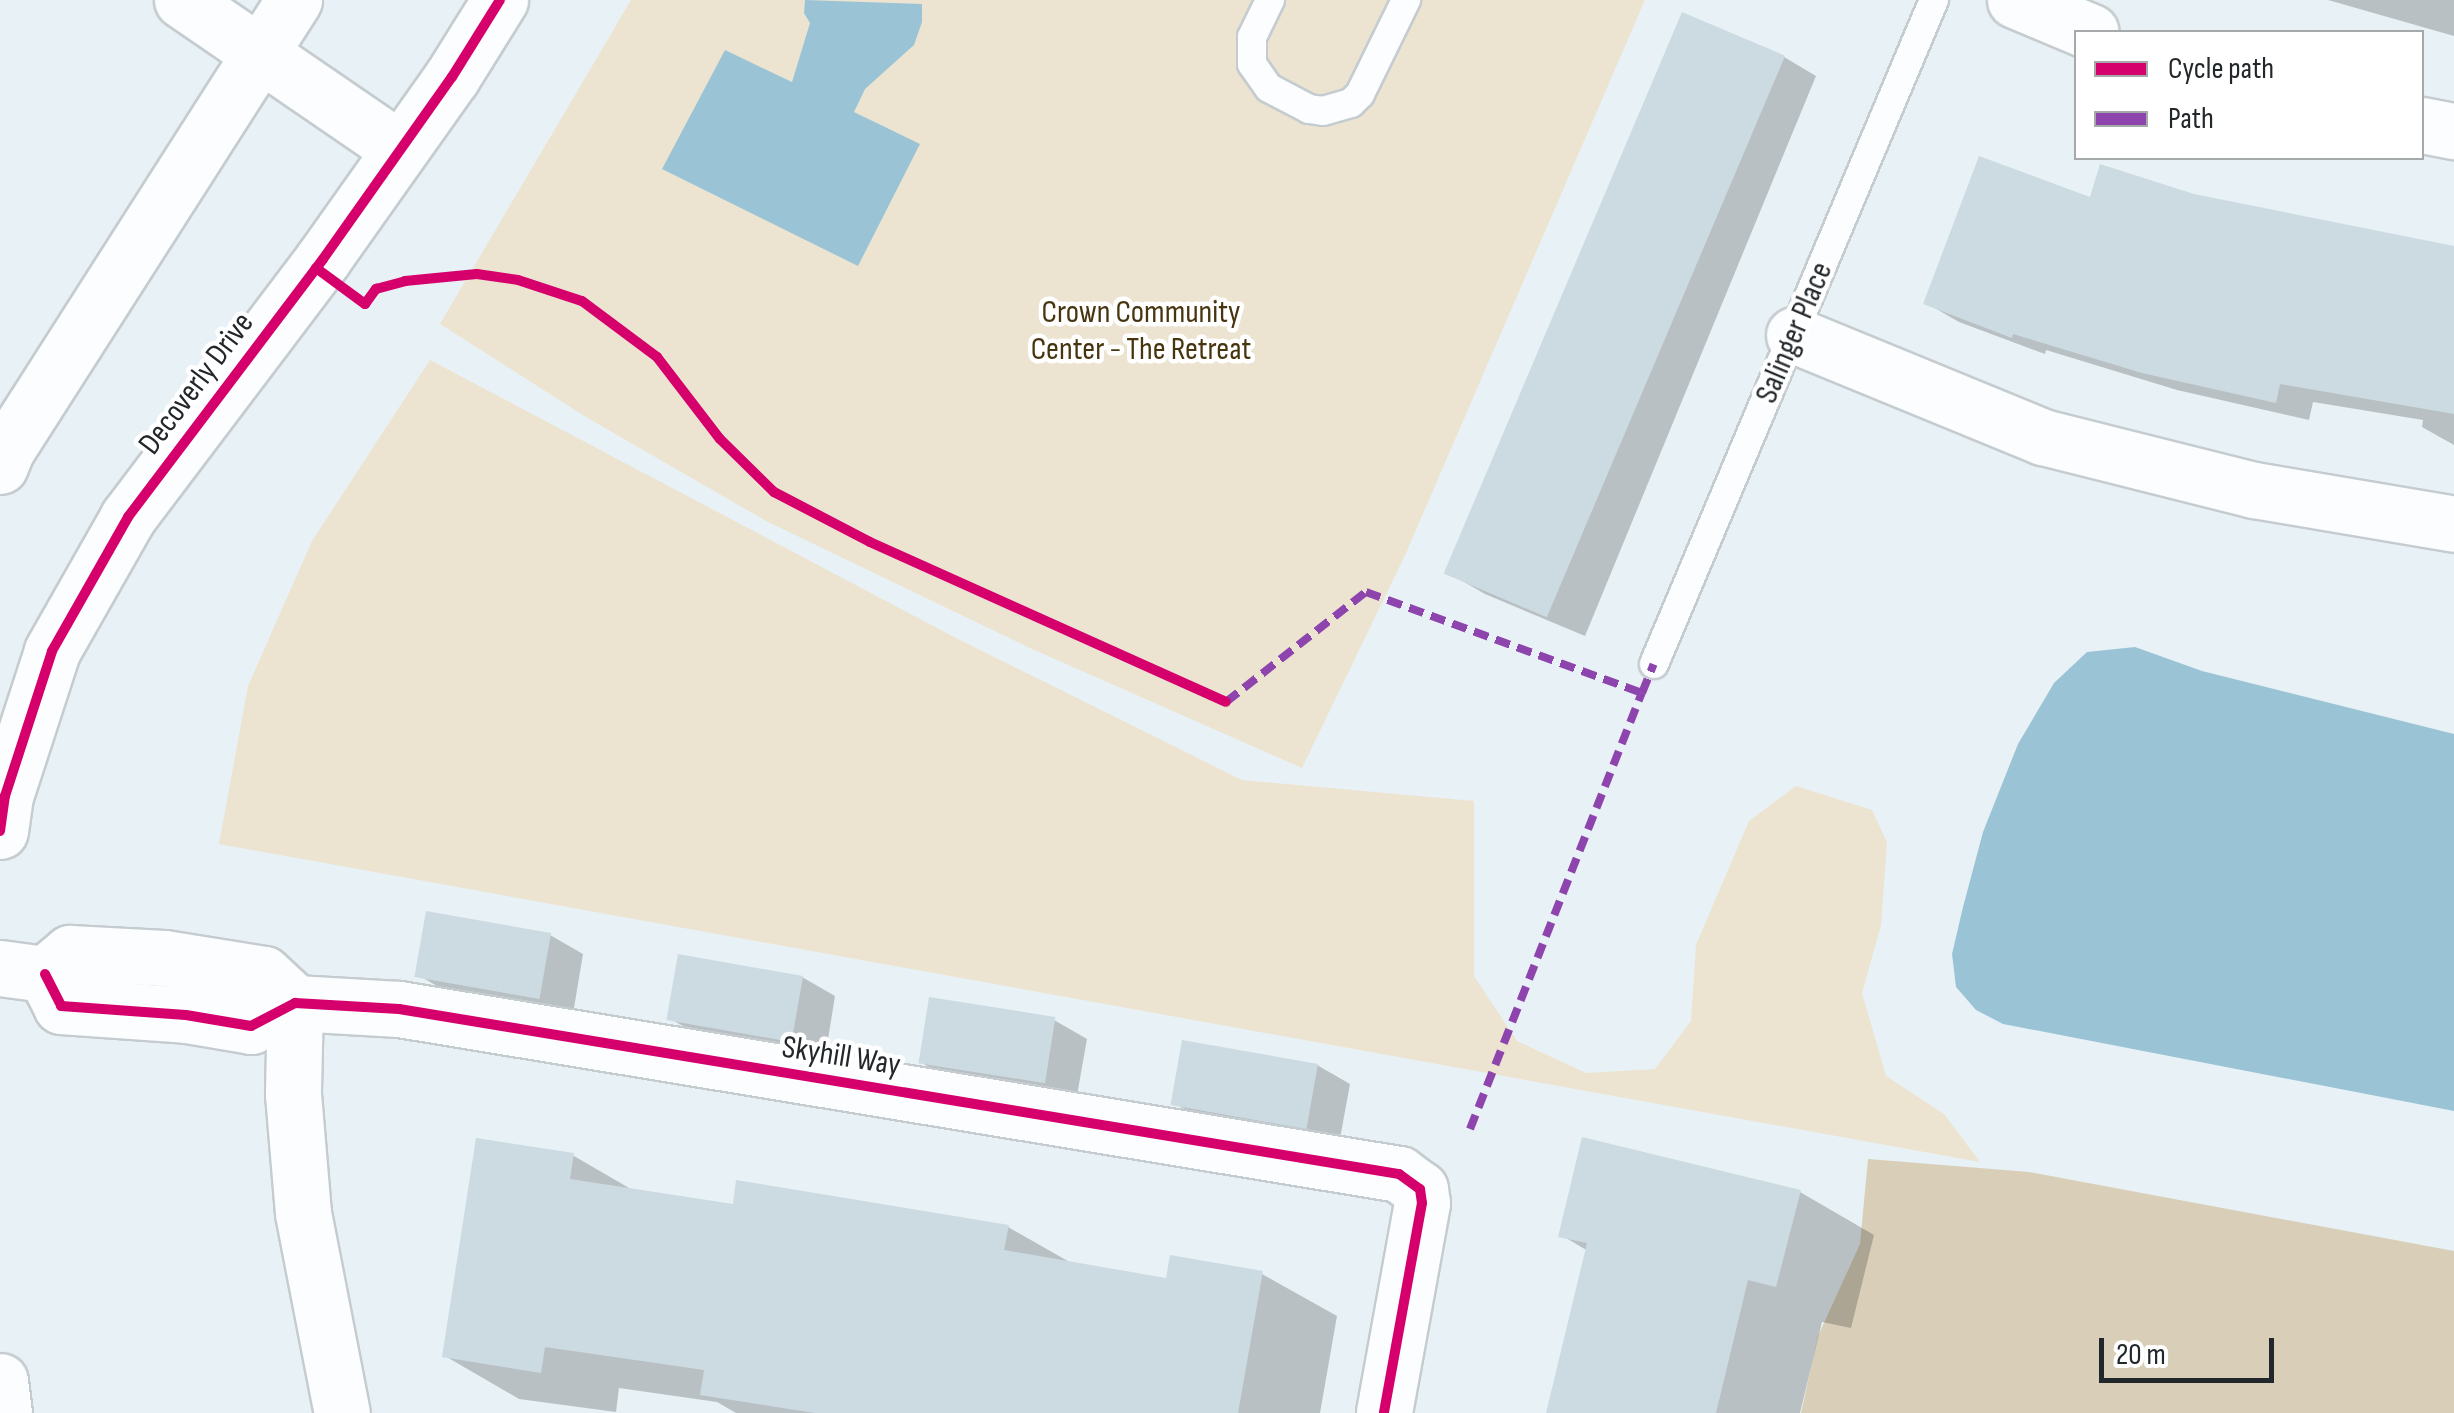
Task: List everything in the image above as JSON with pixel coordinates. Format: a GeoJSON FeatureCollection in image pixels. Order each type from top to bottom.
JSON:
{"type":"FeatureCollection","features":[{"type":"Feature","properties":{"kind":"street"},"geometry":{"type":"LineString","coordinates":[[182,0],[400,150]]}},
{"type":"Feature","properties":{"kind":"street"},"geometry":{"type":"LineString","coordinates":[[0,466],[6,449],[294,0]]}},
{"type":"Feature","properties":{"kind":"street","name":"Decoverly Drive"},"geometry":{"type":"LineString","coordinates":[[0,831],[5,796],[52,651],[128,517],[400,150],[500,0]]}},
{"type":"Feature","properties":{"kind":"street"},"geometry":{"type":"LineString","coordinates":[[2014,0],[2086,30]]}},
{"type":"Feature","properties":{"kind":"street"},"geometry":{"type":"LineString","coordinates":[[2424,125],[2454,130]]}},
{"type":"Feature","properties":{"kind":"street"},"geometry":{"type":"LineString","coordinates":[[1794,335],[2042,437],[2254,490],[2454,524]]}},
{"type":"Feature","properties":{"kind":"street"},"geometry":{"type":"LineString","coordinates":[[23,971],[70,953],[164,958],[264,974],[294,1004],[293,1094],[302,1213],[342,1413]]}},
{"type":"Feature","properties":{"kind":"street","name":"Skyhill Way"},"geometry":{"type":"LineString","coordinates":[[294,1004],[399,1009],[1399,1174],[1420,1189],[1422,1203],[1384,1413]]}},
{"type":"Feature","properties":{"kind":"street"},"geometry":{"type":"LineString","coordinates":[[0,1381],[4,1413]]}},
{"type":"Feature","properties":{"kind":"lane"},"geometry":{"type":"LineString","coordinates":[[1270,0],[1252,36],[1252,64],[1269,88],[1309,109],[1323,111],[1344,106],[1360,94],[1406,0]]}},
{"type":"Feature","properties":{"kind":"lane","name":"Salinger Place"},"geometry":{"type":"LineString","coordinates":[[1654,664],[1934,0]]}},
{"type":"Feature","properties":{"kind":"green space","name":"Crown Community Center - The Retreat"},"geometry":{"type":"Polygon","coordinates":[[[631,0],[1645,0],[1406,553],[1302,768],[1032,649],[766,521],[586,417],[440,324],[631,0]]]}},
{"type":"Feature","properties":{"kind":"green space"},"geometry":{"type":"Polygon","coordinates":[[[430,360],[956,638],[1242,780],[1474,801],[1474,976],[1517,1041],[1586,1073],[1655,1069],[1691,1021],[1696,945],[1749,821],[1796,786],[1872,810],[1887,842],[1881,925],[1862,993],[1886,1076],[1944,1114],[1980,1162],[219,844],[248,686],[312,541],[430,360]]]}},
{"type":"Feature","properties":{"kind":"shaded area"},"geometry":{"type":"Polygon","coordinates":[[[1868,1159],[2029,1172],[2454,1251],[2454,1413],[1801,1413],[1818,1336],[1860,1244],[1868,1159]]]}},
{"type":"Feature","properties":{"kind":"water"},"geometry":{"type":"Polygon","coordinates":[[[805,0],[922,4],[922,22],[914,45],[865,89],[854,112],[920,144],[858,266],[662,169],[725,50],[792,82],[810,23],[804,13],[805,0]]]}},
{"type":"Feature","properties":{"kind":"water"},"geometry":{"type":"Polygon","coordinates":[[[2135,647],[2202,671],[2454,734],[2454,1111],[2003,1024],[1976,1010],[1956,987],[1952,954],[1963,907],[1983,832],[2018,744],[2054,683],[2087,652],[2135,647]]]}},
{"type":"Feature","properties":{"kind":"building"},"geometry":{"type":"Polygon","coordinates":[[[1682,12],[1785,56],[1547,617],[1444,574],[1682,12]]]}},
{"type":"Feature","properties":{"kind":"building"},"geometry":{"type":"Polygon","coordinates":[[[1979,156],[2090,197],[2100,164],[2194,194],[2454,246],[2454,414],[2280,384],[2276,403],[2142,373],[2013,334],[2012,338],[1923,304],[1979,156]]]}},
{"type":"Feature","properties":{"kind":"building"},"geometry":{"type":"Polygon","coordinates":[[[426,911],[551,933],[539,999],[414,977],[426,911]]]}},
{"type":"Feature","properties":{"kind":"building"},"geometry":{"type":"Polygon","coordinates":[[[678,954],[803,976],[791,1042],[666,1020],[678,954]]]}},
{"type":"Feature","properties":{"kind":"building"},"geometry":{"type":"Polygon","coordinates":[[[929,997],[1055,1017],[1045,1083],[919,1063],[929,997]]]}},
{"type":"Feature","properties":{"kind":"building"},"geometry":{"type":"Polygon","coordinates":[[[1182,1040],[1318,1064],[1306,1129],[1171,1105],[1182,1040]]]}},
{"type":"Feature","properties":{"kind":"building"},"geometry":{"type":"Polygon","coordinates":[[[1582,1137],[1801,1190],[1776,1287],[1748,1280],[1716,1413],[1546,1413],[1587,1243],[1558,1237],[1582,1137]]]}},
{"type":"Feature","properties":{"kind":"building"},"geometry":{"type":"Polygon","coordinates":[[[476,1138],[574,1153],[570,1179],[733,1204],[736,1180],[1009,1225],[1004,1250],[1166,1278],[1170,1255],[1263,1271],[1238,1413],[815,1413],[700,1395],[704,1370],[545,1347],[541,1373],[442,1357],[476,1138]]]}},
{"type":"Feature","properties":{"kind":"marked path"},"geometry":{"type":"LineString","coordinates":[[1226,702],[1366,592],[1642,693],[1654,664]]}},
{"type":"Feature","properties":{"kind":"marked path"},"geometry":{"type":"LineString","coordinates":[[1470,1129],[1642,693]]}},
{"type":"Feature","properties":{"kind":"cycle path"},"geometry":{"type":"LineString","coordinates":[[0,831],[5,796],[52,651],[128,517],[323,259],[452,77],[500,0]]}},
{"type":"Feature","properties":{"kind":"cycle path"},"geometry":{"type":"LineString","coordinates":[[316,268],[365,304],[376,289],[405,281],[477,274],[518,280],[582,301],[657,357],[720,439],[774,492],[870,542],[1226,702]]}},
{"type":"Feature","properties":{"kind":"cycle path"},"geometry":{"type":"LineString","coordinates":[[45,974],[61,1006],[186,1015],[251,1026],[295,1003],[399,1009],[1399,1174],[1420,1189],[1422,1203],[1384,1413]]}}]}
